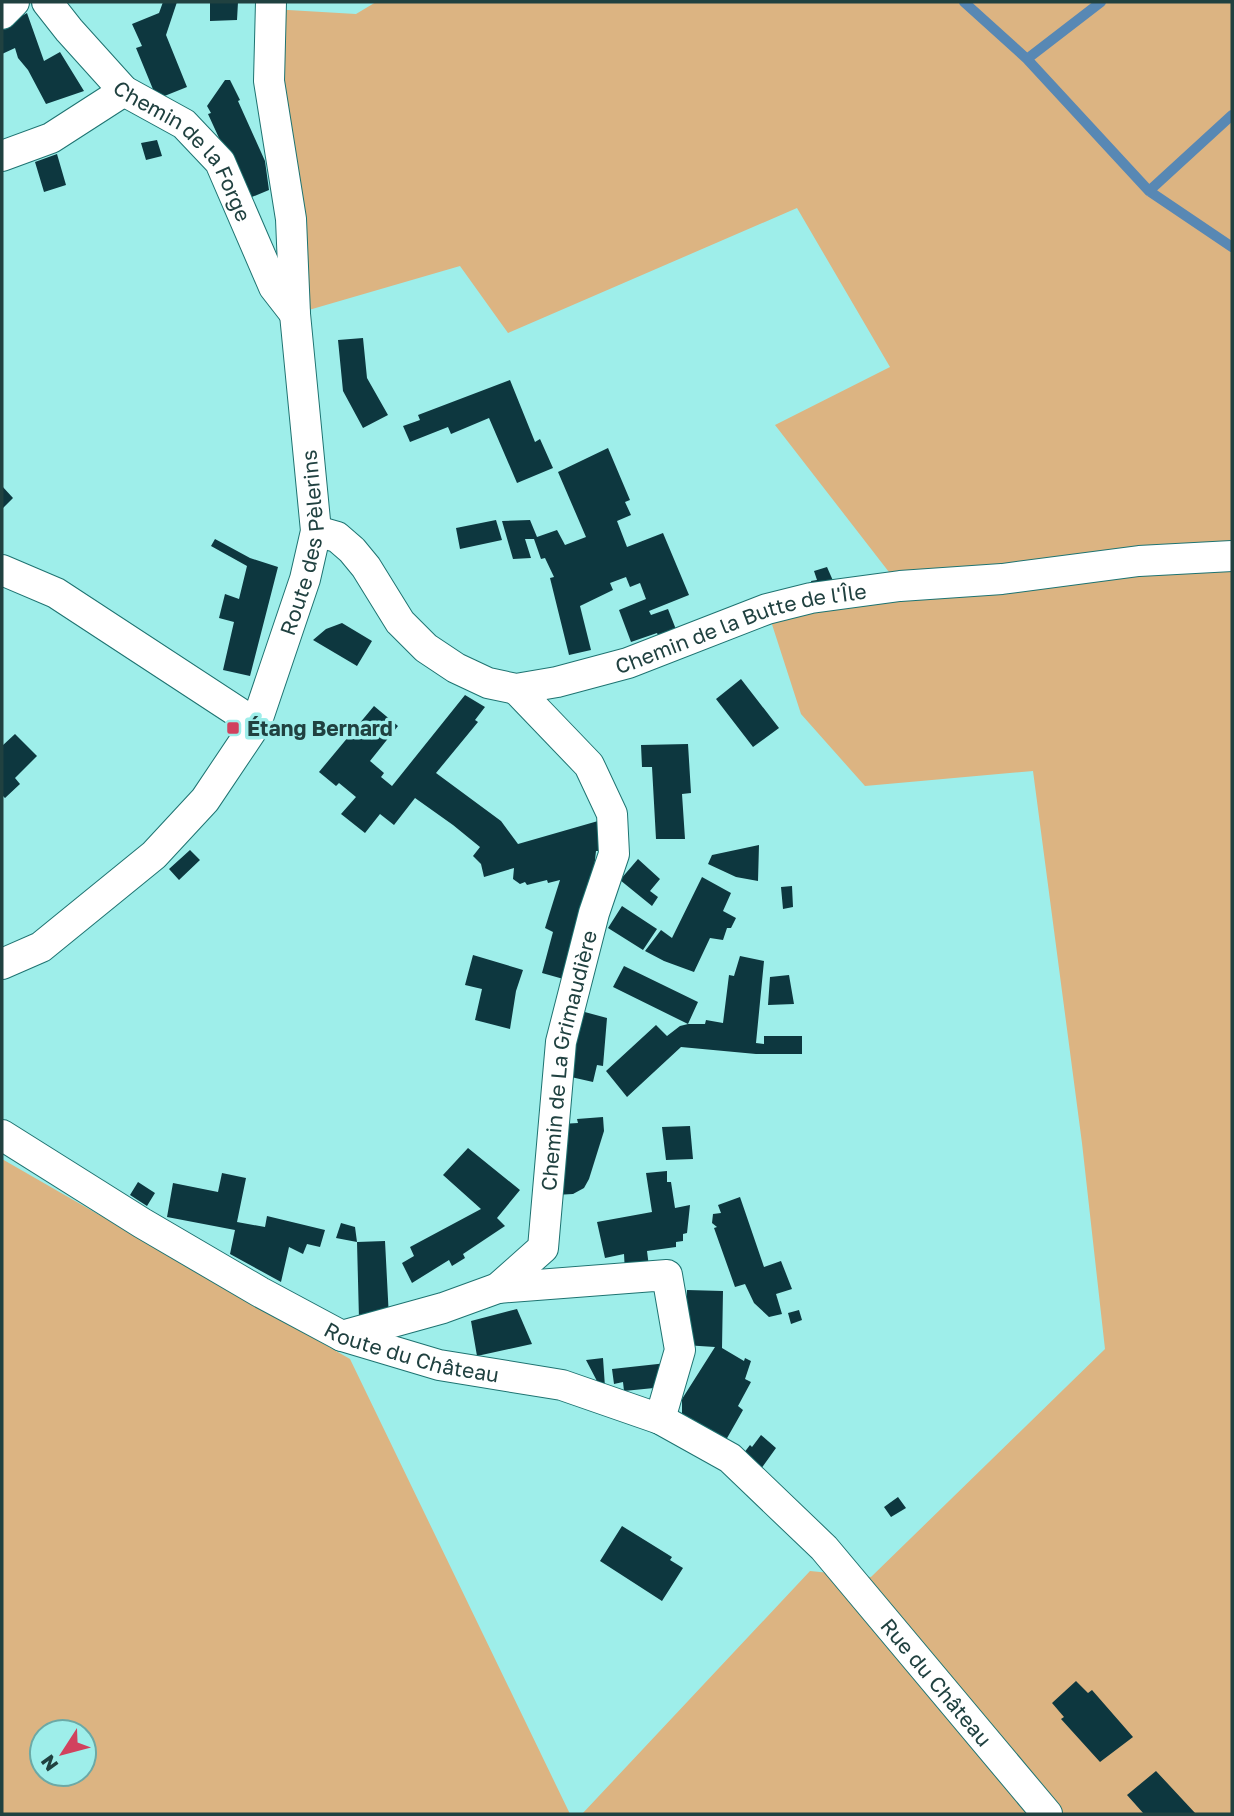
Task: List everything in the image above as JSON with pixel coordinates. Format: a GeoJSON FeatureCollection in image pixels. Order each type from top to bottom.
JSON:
{"type":"FeatureCollection","features":[{"type":"Feature","properties":{"kind":"street"},"geometry":{"type":"LineString","coordinates":[[2,14],[14,2]]}},
{"type":"Feature","properties":{"kind":"street","name":"Chemin de la Forge"},"geometry":{"type":"LineString","coordinates":[[47,2],[124,91],[184,124],[220,162],[274,286],[295,314]]}},
{"type":"Feature","properties":{"kind":"street","name":"Route des Pèlerins"},"geometry":{"type":"LineString","coordinates":[[2,964],[41,947],[154,855],[205,800],[256,724],[305,579],[316,531],[295,314],[291,219],[269,81],[271,2]]}},
{"type":"Feature","properties":{"kind":"street"},"geometry":{"type":"LineString","coordinates":[[2,156],[51,138],[124,91]]}},
{"type":"Feature","properties":{"kind":"street","name":"Chemin de la Butte de l'Île"},"geometry":{"type":"LineString","coordinates":[[316,531],[337,537],[352,550],[400,622],[425,648],[456,668],[488,683],[516,690],[628,663],[767,609],[811,598],[900,586],[1002,579],[1139,561],[1232,555]]}},
{"type":"Feature","properties":{"kind":"street"},"geometry":{"type":"LineString","coordinates":[[2,570],[56,593],[256,724]]}},
{"type":"Feature","properties":{"kind":"street","name":"Chemin de La Grimaudière"},"geometry":{"type":"LineString","coordinates":[[342,1336],[443,1308],[498,1288],[543,1248],[561,1042],[594,913],[614,854],[612,814],[589,765],[516,690]]}},
{"type":"Feature","properties":{"kind":"street","name":"Route du Château"},"geometry":{"type":"LineString","coordinates":[[2,1135],[260,1293],[342,1336],[439,1365],[562,1385],[660,1419],[730,1458],[824,1548]]}},
{"type":"Feature","properties":{"kind":"street"},"geometry":{"type":"LineString","coordinates":[[498,1288],[667,1275],[680,1349],[660,1419]]}},
{"type":"Feature","properties":{"kind":"street","name":"Rue du Château"},"geometry":{"type":"LineString","coordinates":[[824,1548],[1047,1814]]}},
{"type":"Feature","properties":{"kind":"shaded area"},"geometry":{"type":"Polygon","coordinates":[[[376,2],[1232,2],[1232,1814],[582,1814],[810,1571],[871,1577],[1105,1349],[1082,1143],[1033,771],[865,786],[801,714],[767,609],[899,585],[775,425],[890,367],[797,208],[508,333],[460,266],[295,314],[271,9],[356,14],[376,2]]]}},
{"type":"Feature","properties":{"kind":"shaded area"},"geometry":{"type":"Polygon","coordinates":[[[2,1159],[350,1359],[570,1814],[2,1814],[2,1159]]]}},
{"type":"Feature","properties":{"kind":"building"},"geometry":{"type":"Polygon","coordinates":[[[163,2],[177,2],[166,35],[187,87],[157,99],[136,48],[142,46],[132,24],[159,13],[163,2]]]}},
{"type":"Feature","properties":{"kind":"building"},"geometry":{"type":"Polygon","coordinates":[[[210,2],[238,2],[237,20],[210,21],[210,2]]]}},
{"type":"Feature","properties":{"kind":"building"},"geometry":{"type":"Polygon","coordinates":[[[27,13],[44,61],[60,52],[84,91],[46,104],[28,70],[18,58],[15,48],[2,54],[2,27],[27,13]]]}},
{"type":"Feature","properties":{"kind":"building"},"geometry":{"type":"Polygon","coordinates":[[[225,80],[230,80],[240,100],[238,101],[265,161],[269,190],[247,199],[208,114],[211,113],[207,106],[225,80]]]}},
{"type":"Feature","properties":{"kind":"building"},"geometry":{"type":"Polygon","coordinates":[[[157,140],[162,156],[146,160],[141,143],[157,140]]]}},
{"type":"Feature","properties":{"kind":"building"},"geometry":{"type":"Polygon","coordinates":[[[57,154],[66,185],[44,192],[35,162],[57,154]]]}},
{"type":"Feature","properties":{"kind":"building"},"geometry":{"type":"Polygon","coordinates":[[[363,338],[367,378],[388,415],[363,428],[343,391],[338,340],[363,338]]]}},
{"type":"Feature","properties":{"kind":"building"},"geometry":{"type":"Polygon","coordinates":[[[510,380],[535,442],[540,439],[553,468],[517,483],[489,418],[451,434],[448,427],[410,442],[403,426],[420,420],[418,415],[510,380]]]}},
{"type":"Feature","properties":{"kind":"building"},"geometry":{"type":"Polygon","coordinates":[[[608,448],[630,500],[625,502],[631,515],[617,521],[627,547],[663,533],[689,595],[649,611],[651,615],[668,609],[677,632],[659,638],[657,633],[631,642],[619,610],[646,599],[640,583],[630,587],[626,577],[610,583],[613,590],[580,606],[591,650],[569,655],[550,578],[554,577],[545,558],[541,559],[534,539],[525,539],[531,558],[513,559],[502,521],[530,520],[537,537],[557,530],[565,545],[586,537],[558,472],[608,448]]]}},
{"type":"Feature","properties":{"kind":"building"},"geometry":{"type":"Polygon","coordinates":[[[2,486],[13,498],[2,509],[2,486]]]}},
{"type":"Feature","properties":{"kind":"building"},"geometry":{"type":"Polygon","coordinates":[[[496,520],[502,540],[460,549],[456,528],[496,520]]]}},
{"type":"Feature","properties":{"kind":"building"},"geometry":{"type":"Polygon","coordinates":[[[215,539],[250,558],[278,567],[250,676],[223,670],[234,622],[219,618],[225,594],[239,599],[247,566],[211,546],[215,539]]]}},
{"type":"Feature","properties":{"kind":"building"},"geometry":{"type":"Polygon","coordinates":[[[827,567],[834,583],[813,589],[811,581],[817,580],[814,571],[827,567]]]}},
{"type":"Feature","properties":{"kind":"building"},"geometry":{"type":"Polygon","coordinates":[[[342,623],[372,641],[357,666],[313,640],[326,629],[342,623]]]}},
{"type":"Feature","properties":{"kind":"building"},"geometry":{"type":"Polygon","coordinates":[[[741,679],[779,728],[753,747],[716,699],[741,679]]]}},
{"type":"Feature","properties":{"kind":"building"},"geometry":{"type":"Polygon","coordinates":[[[465,695],[485,707],[475,720],[478,722],[436,773],[501,821],[518,844],[598,821],[601,851],[596,851],[592,887],[567,980],[542,973],[553,932],[545,928],[560,880],[520,884],[513,879],[514,868],[484,877],[481,864],[473,856],[480,847],[415,798],[394,825],[380,814],[365,833],[341,814],[356,797],[319,772],[374,706],[398,726],[370,761],[384,773],[381,777],[392,786],[465,695]]]}},
{"type":"Feature","properties":{"kind":"building"},"geometry":{"type":"Polygon","coordinates":[[[15,734],[37,756],[15,778],[20,784],[5,798],[2,795],[2,746],[15,734]]]}},
{"type":"Feature","properties":{"kind":"building"},"geometry":{"type":"Polygon","coordinates":[[[688,744],[691,793],[682,794],[685,839],[656,839],[652,767],[642,767],[641,745],[688,744]]]}},
{"type":"Feature","properties":{"kind":"building"},"geometry":{"type":"Polygon","coordinates":[[[759,845],[758,881],[736,877],[708,864],[712,855],[759,845]]]}},
{"type":"Feature","properties":{"kind":"building"},"geometry":{"type":"Polygon","coordinates":[[[190,850],[200,860],[179,880],[169,869],[190,850]]]}},
{"type":"Feature","properties":{"kind":"building"},"geometry":{"type":"Polygon","coordinates":[[[638,859],[660,879],[650,891],[658,897],[652,906],[620,880],[638,859]]]}},
{"type":"Feature","properties":{"kind":"building"},"geometry":{"type":"Polygon","coordinates":[[[702,877],[731,893],[723,911],[736,918],[731,928],[727,928],[723,940],[710,938],[694,972],[645,951],[661,930],[672,938],[702,877]]]}},
{"type":"Feature","properties":{"kind":"building"},"geometry":{"type":"Polygon","coordinates":[[[792,886],[793,907],[783,909],[781,887],[792,886]]]}},
{"type":"Feature","properties":{"kind":"building"},"geometry":{"type":"Polygon","coordinates":[[[622,906],[657,929],[643,950],[608,928],[622,906]]]}},
{"type":"Feature","properties":{"kind":"building"},"geometry":{"type":"Polygon","coordinates":[[[473,955],[523,970],[516,991],[510,1029],[475,1020],[482,989],[465,985],[473,955]]]}},
{"type":"Feature","properties":{"kind":"building"},"geometry":{"type":"Polygon","coordinates":[[[740,956],[764,961],[756,1043],[764,1044],[764,1036],[802,1036],[802,1054],[756,1054],[681,1047],[627,1097],[606,1071],[656,1025],[667,1036],[680,1026],[705,1024],[706,1020],[723,1023],[729,975],[734,976],[740,956]]]}},
{"type":"Feature","properties":{"kind":"building"},"geometry":{"type":"Polygon","coordinates":[[[624,966],[698,1002],[688,1024],[613,987],[624,966]]]}},
{"type":"Feature","properties":{"kind":"building"},"geometry":{"type":"Polygon","coordinates":[[[789,975],[794,1004],[768,1005],[770,977],[789,975]]]}},
{"type":"Feature","properties":{"kind":"building"},"geometry":{"type":"Polygon","coordinates":[[[581,1011],[607,1018],[603,1066],[597,1065],[593,1082],[571,1077],[581,1011]]]}},
{"type":"Feature","properties":{"kind":"building"},"geometry":{"type":"Polygon","coordinates":[[[603,1117],[604,1131],[584,1188],[573,1194],[555,1195],[561,1124],[578,1123],[577,1119],[603,1117]]]}},
{"type":"Feature","properties":{"kind":"building"},"geometry":{"type":"Polygon","coordinates":[[[690,1126],[693,1159],[666,1160],[662,1127],[690,1126]]]}},
{"type":"Feature","properties":{"kind":"building"},"geometry":{"type":"Polygon","coordinates":[[[468,1148],[520,1190],[497,1218],[505,1226],[463,1254],[465,1258],[452,1266],[449,1260],[412,1283],[402,1263],[414,1256],[410,1247],[481,1209],[443,1175],[468,1148]]]}},
{"type":"Feature","properties":{"kind":"building"},"geometry":{"type":"Polygon","coordinates":[[[667,1171],[667,1182],[671,1182],[675,1208],[690,1205],[687,1233],[683,1234],[683,1241],[676,1242],[676,1247],[647,1251],[649,1267],[625,1272],[624,1254],[605,1258],[597,1222],[652,1212],[646,1173],[667,1171]]]}},
{"type":"Feature","properties":{"kind":"building"},"geometry":{"type":"Polygon","coordinates":[[[222,1173],[246,1178],[237,1222],[265,1227],[267,1216],[325,1230],[320,1247],[307,1244],[303,1254],[289,1247],[281,1282],[230,1254],[235,1230],[167,1217],[173,1183],[218,1192],[222,1173]]]}},
{"type":"Feature","properties":{"kind":"building"},"geometry":{"type":"Polygon","coordinates":[[[138,1182],[155,1193],[147,1206],[130,1195],[138,1182]]]}},
{"type":"Feature","properties":{"kind":"building"},"geometry":{"type":"Polygon","coordinates":[[[740,1197],[764,1267],[781,1261],[792,1289],[776,1294],[782,1314],[769,1317],[754,1303],[745,1284],[735,1287],[714,1228],[717,1227],[712,1223],[713,1214],[721,1213],[718,1205],[740,1197]]]}},
{"type":"Feature","properties":{"kind":"building"},"geometry":{"type":"Polygon","coordinates":[[[341,1223],[355,1227],[357,1242],[336,1238],[341,1223]]]}},
{"type":"Feature","properties":{"kind":"building"},"geometry":{"type":"Polygon","coordinates":[[[385,1241],[389,1318],[359,1319],[357,1242],[385,1241]]]}},
{"type":"Feature","properties":{"kind":"building"},"geometry":{"type":"Polygon","coordinates":[[[687,1290],[723,1291],[722,1348],[744,1361],[745,1358],[751,1361],[745,1379],[751,1382],[738,1406],[743,1410],[722,1447],[682,1423],[682,1399],[715,1347],[684,1345],[687,1290]]]}},
{"type":"Feature","properties":{"kind":"building"},"geometry":{"type":"Polygon","coordinates":[[[517,1309],[532,1344],[477,1356],[471,1321],[517,1309]]]}},
{"type":"Feature","properties":{"kind":"building"},"geometry":{"type":"Polygon","coordinates":[[[799,1310],[802,1320],[791,1324],[788,1313],[799,1310]]]}},
{"type":"Feature","properties":{"kind":"building"},"geometry":{"type":"Polygon","coordinates":[[[603,1358],[605,1387],[598,1383],[586,1360],[603,1358]]]}},
{"type":"Feature","properties":{"kind":"building"},"geometry":{"type":"Polygon","coordinates":[[[667,1363],[664,1387],[624,1391],[623,1382],[614,1384],[612,1369],[667,1363]]]}},
{"type":"Feature","properties":{"kind":"building"},"geometry":{"type":"Polygon","coordinates":[[[761,1435],[776,1448],[758,1473],[740,1458],[761,1435]]]}},
{"type":"Feature","properties":{"kind":"building"},"geometry":{"type":"Polygon","coordinates":[[[898,1497],[906,1508],[891,1517],[884,1507],[898,1497]]]}},
{"type":"Feature","properties":{"kind":"building"},"geometry":{"type":"Polygon","coordinates":[[[622,1526],[672,1557],[670,1560],[683,1568],[662,1601],[600,1561],[622,1526]]]}},
{"type":"Feature","properties":{"kind":"building"},"geometry":{"type":"Polygon","coordinates":[[[1076,1681],[1088,1693],[1092,1690],[1133,1737],[1100,1762],[1061,1719],[1064,1717],[1052,1703],[1076,1681]]]}},
{"type":"Feature","properties":{"kind":"building"},"geometry":{"type":"Polygon","coordinates":[[[1156,1771],[1196,1814],[1144,1814],[1127,1795],[1156,1771]]]}},
{"type":"Feature","properties":{"kind":"waterway"},"geometry":{"type":"LineString","coordinates":[[964,2],[1027,59],[1149,191],[1232,247]]}},
{"type":"Feature","properties":{"kind":"waterway"},"geometry":{"type":"LineString","coordinates":[[1027,59],[1101,2]]}},
{"type":"Feature","properties":{"kind":"waterway"},"geometry":{"type":"LineString","coordinates":[[1149,191],[1232,115]]}},
{"type":"Feature","properties":{"kind":"place","name":"Étang Bernard"},"geometry":{"type":"Point","coordinates":[233,728]}}]}
